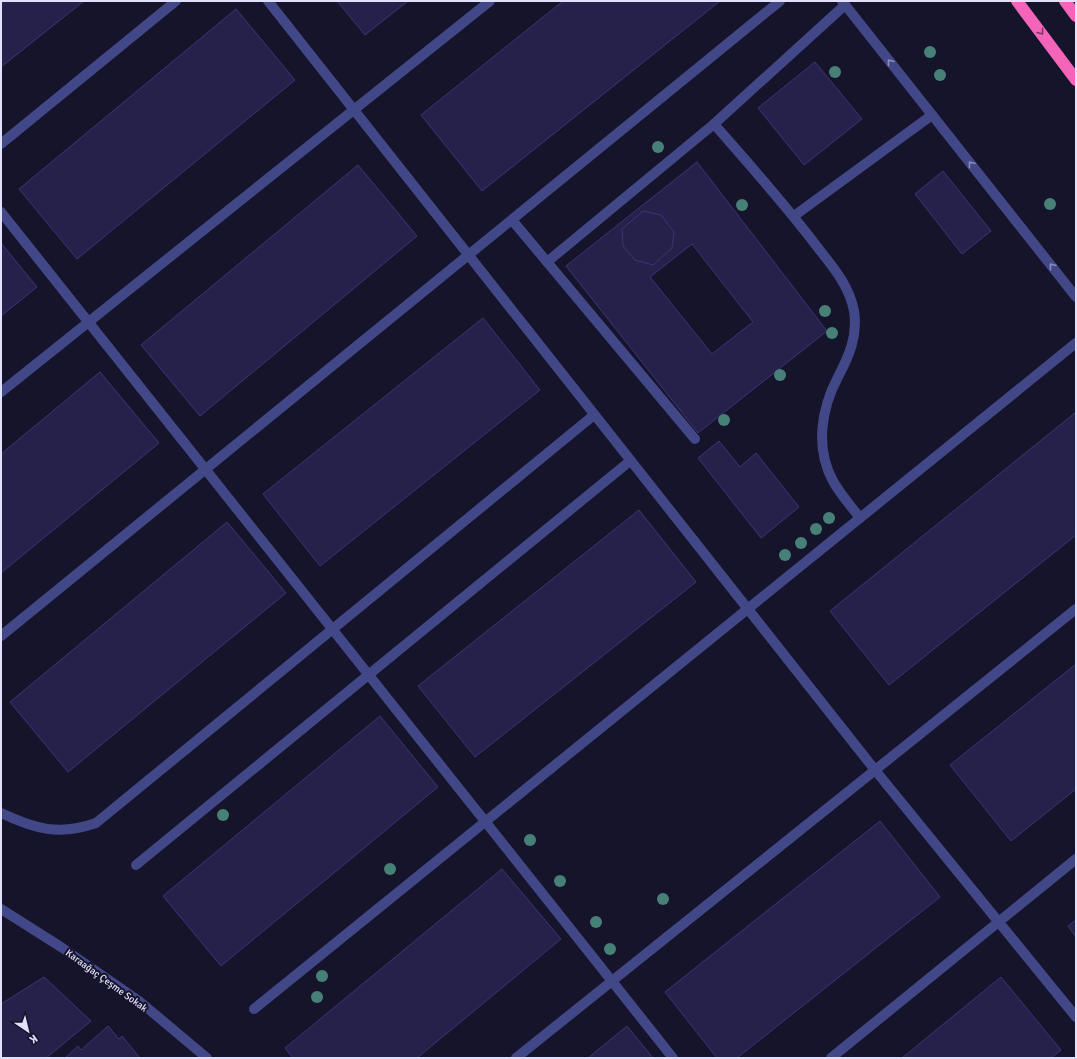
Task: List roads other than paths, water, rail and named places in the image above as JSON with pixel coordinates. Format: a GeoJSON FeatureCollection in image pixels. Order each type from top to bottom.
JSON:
{"type":"FeatureCollection","features":[{"type":"Feature","properties":{"kind":"highway"},"geometry":{"type":"LineString","coordinates":[[1017,1],[1076,80]]}},
{"type":"Feature","properties":{"kind":"highway"},"geometry":{"type":"LineString","coordinates":[[1065,1],[1076,16]]}},
{"type":"Feature","properties":{"kind":"street"},"geometry":{"type":"LineString","coordinates":[[1,144],[176,1]]}},
{"type":"Feature","properties":{"kind":"street"},"geometry":{"type":"LineString","coordinates":[[268,1],[875,770],[1076,1017]]}},
{"type":"Feature","properties":{"kind":"street"},"geometry":{"type":"LineString","coordinates":[[1,392],[490,1]]}},
{"type":"Feature","properties":{"kind":"street"},"geometry":{"type":"LineString","coordinates":[[1,636],[780,1]]}},
{"type":"Feature","properties":{"kind":"street"},"geometry":{"type":"LineString","coordinates":[[547,262],[714,124],[843,3],[1076,297]]}},
{"type":"Feature","properties":{"kind":"street"},"geometry":{"type":"LineString","coordinates":[[794,216],[932,116]]}},
{"type":"Feature","properties":{"kind":"street"},"geometry":{"type":"LineString","coordinates":[[714,124],[794,216],[845,284],[854,312],[853,343],[848,360],[827,402],[822,433],[824,449],[833,481],[860,518]]}},
{"type":"Feature","properties":{"kind":"street"},"geometry":{"type":"LineString","coordinates":[[1,212],[611,982],[673,1058]]}},
{"type":"Feature","properties":{"kind":"street"},"geometry":{"type":"LineString","coordinates":[[512,220],[696,439]]}},
{"type":"Feature","properties":{"kind":"street"},"geometry":{"type":"LineString","coordinates":[[254,1009],[1076,343]]}},
{"type":"Feature","properties":{"kind":"street"},"geometry":{"type":"LineString","coordinates":[[1,813],[46,830],[65,831],[96,823],[594,415]]}},
{"type":"Feature","properties":{"kind":"street"},"geometry":{"type":"LineString","coordinates":[[136,865],[630,461]]}},
{"type":"Feature","properties":{"kind":"street"},"geometry":{"type":"LineString","coordinates":[[516,1058],[1076,609]]}},
{"type":"Feature","properties":{"kind":"street"},"geometry":{"type":"LineString","coordinates":[[831,1058],[1076,859]]}},
{"type":"Feature","properties":{"kind":"street","name":"Karaağaç Çeşme Sokak"},"geometry":{"type":"LineString","coordinates":[[1,909],[61,947],[139,1001],[207,1058]]}}]}
